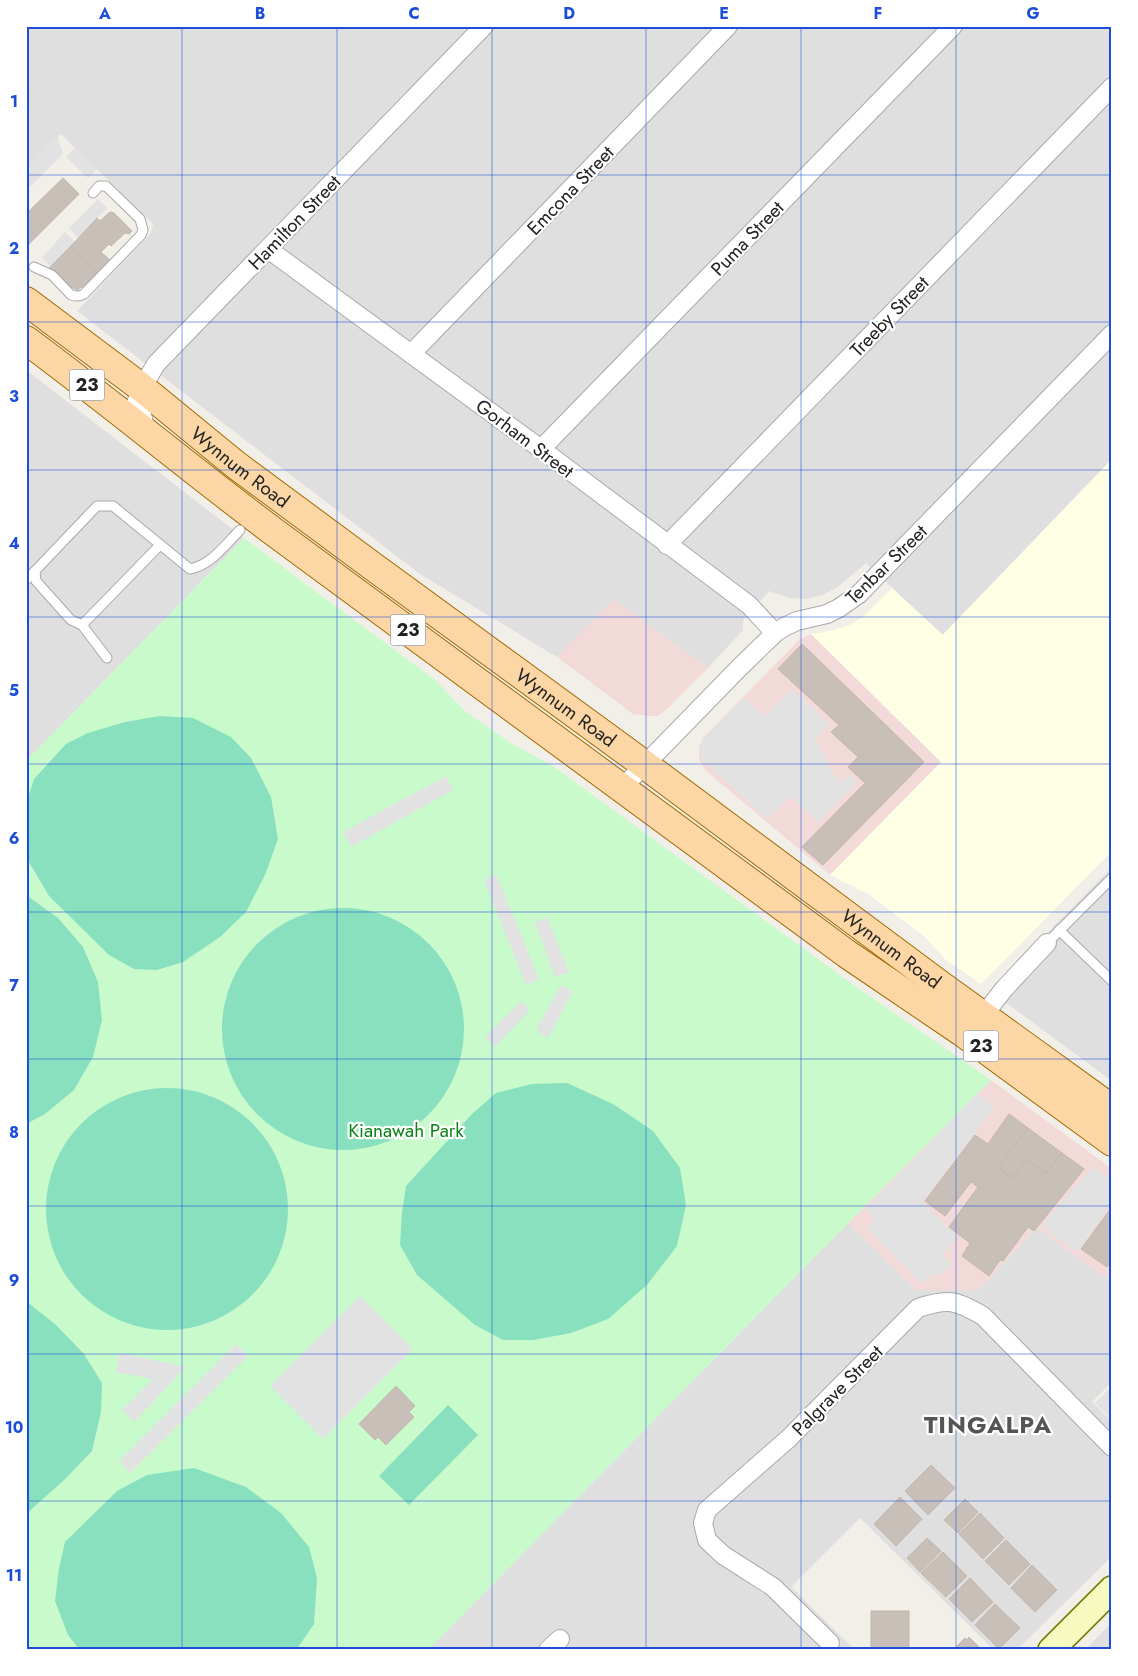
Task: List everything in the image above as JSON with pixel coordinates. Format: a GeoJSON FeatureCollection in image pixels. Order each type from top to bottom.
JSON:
{"type":"FeatureCollection","features":[{"type":"Feature","properties":{"kind":"main road","name":"Wynnum Road"},"geometry":{"type":"LineString","coordinates":[[26,301],[142,388],[236,465],[1112,1109]]}},
{"type":"Feature","properties":{"kind":"main road","name":"Wynnum Road"},"geometry":{"type":"LineString","coordinates":[[26,340],[146,431],[228,498],[848,954],[962,1032],[1112,1142]]}},
{"type":"Feature","properties":{"kind":"main road"},"geometry":{"type":"LineString","coordinates":[[371,565],[379,591],[371,603]]}},
{"type":"Feature","properties":{"kind":"main road"},"geometry":{"type":"LineString","coordinates":[[1051,1650],[1112,1589]]}},
{"type":"Feature","properties":{"kind":"street","name":"Hamilton Street"},"geometry":{"type":"LineString","coordinates":[[142,388],[164,355],[484,26]]}},
{"type":"Feature","properties":{"kind":"street","name":"Emcona Street"},"geometry":{"type":"LineString","coordinates":[[411,354],[728,26]]}},
{"type":"Feature","properties":{"kind":"street","name":"Puma Street"},"geometry":{"type":"LineString","coordinates":[[541,449],[953,26]]}},
{"type":"Feature","properties":{"kind":"street","name":"Treeby Street"},"geometry":{"type":"LineString","coordinates":[[667,545],[1112,87]]}},
{"type":"Feature","properties":{"kind":"street","name":"Gorham Street"},"geometry":{"type":"LineString","coordinates":[[268,249],[541,449],[749,605],[775,633]]}},
{"type":"Feature","properties":{"kind":"street","name":"Tenbar Street"},"geometry":{"type":"LineString","coordinates":[[622,788],[775,633],[784,626],[797,621],[827,614],[840,608],[859,594],[1112,334]]}},
{"type":"Feature","properties":{"kind":"street"},"geometry":{"type":"LineString","coordinates":[[142,388],[136,403],[141,411],[146,431]]}},
{"type":"Feature","properties":{"kind":"street"},"geometry":{"type":"LineString","coordinates":[[983,1016],[1004,989],[1053,936]]}},
{"type":"Feature","properties":{"kind":"street","name":"Palgrave Street"},"geometry":{"type":"LineString","coordinates":[[830,1647],[773,1586],[723,1555],[707,1540],[703,1523],[707,1510],[788,1439],[918,1308],[938,1302],[963,1304],[983,1316],[1112,1447]]}},
{"type":"Feature","properties":{"kind":"lane"},"geometry":{"type":"LineString","coordinates":[[34,267],[52,275],[71,295],[81,295],[141,235],[143,230],[140,219],[106,186],[99,186],[93,193]]}},
{"type":"Feature","properties":{"kind":"lane"},"geometry":{"type":"LineString","coordinates":[[26,580],[97,506],[113,506],[190,569],[201,567],[240,530]]}},
{"type":"Feature","properties":{"kind":"lane"},"geometry":{"type":"LineString","coordinates":[[82,625],[160,545]]}},
{"type":"Feature","properties":{"kind":"lane"},"geometry":{"type":"LineString","coordinates":[[35,571],[36,581],[72,620],[82,625],[107,658]]}},
{"type":"Feature","properties":{"kind":"lane"},"geometry":{"type":"LineString","coordinates":[[1112,878],[1053,936],[1112,981]]}},
{"type":"Feature","properties":{"kind":"shaded area"},"geometry":{"type":"Polygon","coordinates":[[[26,26],[1112,26],[1112,459],[942,635],[866,563],[839,586],[823,595],[806,599],[789,598],[769,591],[743,620],[743,630],[708,668],[614,599],[557,657],[420,574],[77,311],[151,233],[153,224],[61,134],[26,170],[26,26]]]}},
{"type":"Feature","properties":{"kind":"shaded area"},"geometry":{"type":"Polygon","coordinates":[[[58,137],[63,154],[26,191],[26,170],[58,137]]]}},
{"type":"Feature","properties":{"kind":"shaded area"},"geometry":{"type":"Polygon","coordinates":[[[75,148],[97,169],[88,178],[66,157],[75,148]]]}},
{"type":"Feature","properties":{"kind":"shaded area"},"geometry":{"type":"Polygon","coordinates":[[[98,199],[107,208],[78,238],[69,228],[98,199]]]}},
{"type":"Feature","properties":{"kind":"shaded area"},"geometry":{"type":"Polygon","coordinates":[[[65,232],[75,242],[50,266],[42,258],[65,232]]]}},
{"type":"Feature","properties":{"kind":"shaded area"},"geometry":{"type":"Polygon","coordinates":[[[26,370],[244,538],[26,761],[26,370]]]}},
{"type":"Feature","properties":{"kind":"shaded area"},"geometry":{"type":"Polygon","coordinates":[[[1112,459],[1112,851],[981,984],[946,960],[925,937],[870,895],[830,875],[941,762],[811,634],[850,625],[863,617],[892,588],[943,635],[1112,459]]]}},
{"type":"Feature","properties":{"kind":"shaded area"},"geometry":{"type":"Polygon","coordinates":[[[614,599],[708,668],[658,716],[633,714],[557,657],[614,599]]]}},
{"type":"Feature","properties":{"kind":"shaded area"},"geometry":{"type":"Polygon","coordinates":[[[811,634],[941,762],[830,875],[706,771],[699,759],[699,747],[704,737],[799,640],[811,634]]]}},
{"type":"Feature","properties":{"kind":"shaded area"},"geometry":{"type":"Polygon","coordinates":[[[792,689],[829,723],[815,739],[831,771],[842,782],[849,775],[857,783],[818,822],[790,796],[768,819],[704,762],[699,751],[705,737],[744,698],[765,717],[792,689]]]}},
{"type":"Feature","properties":{"kind":"shaded area"},"geometry":{"type":"Polygon","coordinates":[[[446,776],[453,790],[351,847],[343,832],[446,776]]]}},
{"type":"Feature","properties":{"kind":"shaded area"},"geometry":{"type":"Polygon","coordinates":[[[1112,867],[1112,1081],[990,991],[1112,867]]]}},
{"type":"Feature","properties":{"kind":"shaded area"},"geometry":{"type":"Polygon","coordinates":[[[496,874],[539,979],[526,985],[484,880],[496,874]]]}},
{"type":"Feature","properties":{"kind":"shaded area"},"geometry":{"type":"Polygon","coordinates":[[[547,917],[569,972],[555,977],[535,923],[547,917]]]}},
{"type":"Feature","properties":{"kind":"shaded area"},"geometry":{"type":"Polygon","coordinates":[[[561,985],[573,992],[548,1038],[536,1030],[561,985]]]}},
{"type":"Feature","properties":{"kind":"shaded area"},"geometry":{"type":"Polygon","coordinates":[[[521,1001],[530,1010],[495,1047],[485,1037],[521,1001]]]}},
{"type":"Feature","properties":{"kind":"shaded area"},"geometry":{"type":"Polygon","coordinates":[[[991,1080],[1112,1169],[1112,1282],[1037,1228],[979,1290],[916,1290],[848,1223],[991,1080]]]}},
{"type":"Feature","properties":{"kind":"shaded area"},"geometry":{"type":"Polygon","coordinates":[[[978,1092],[994,1108],[922,1202],[957,1236],[943,1255],[952,1265],[944,1273],[930,1276],[922,1284],[867,1228],[875,1219],[865,1209],[978,1092]]]}},
{"type":"Feature","properties":{"kind":"shaded area"},"geometry":{"type":"Polygon","coordinates":[[[1092,1167],[1112,1181],[1112,1203],[1077,1252],[1041,1226],[1092,1167]]]}},
{"type":"Feature","properties":{"kind":"shaded area"},"geometry":{"type":"Polygon","coordinates":[[[848,1223],[916,1290],[979,1290],[1037,1228],[1112,1282],[1112,1382],[1092,1402],[1112,1421],[1112,1556],[1017,1650],[994,1650],[860,1518],[791,1587],[855,1650],[428,1650],[848,1223]]]}},
{"type":"Feature","properties":{"kind":"shaded area"},"geometry":{"type":"Polygon","coordinates":[[[360,1296],[413,1349],[323,1439],[270,1386],[360,1296]]]}},
{"type":"Feature","properties":{"kind":"shaded area"},"geometry":{"type":"Polygon","coordinates":[[[236,1344],[248,1356],[130,1473],[119,1461],[236,1344]]]}},
{"type":"Feature","properties":{"kind":"shaded area"},"geometry":{"type":"Polygon","coordinates":[[[120,1353],[186,1367],[134,1422],[122,1410],[153,1379],[115,1372],[120,1353]]]}},
{"type":"Feature","properties":{"kind":"shaded area"},"geometry":{"type":"Polygon","coordinates":[[[1112,1386],[1112,1419],[1095,1403],[1112,1386]]]}},
{"type":"Feature","properties":{"kind":"shaded area"},"geometry":{"type":"Polygon","coordinates":[[[1112,1622],[1112,1650],[1085,1650],[1112,1622]]]}},
{"type":"Feature","properties":{"kind":"green space","name":"Kianawah Park"},"geometry":{"type":"Polygon","coordinates":[[[244,538],[435,680],[466,712],[512,744],[553,766],[855,986],[991,1080],[428,1650],[26,1650],[26,761],[244,538]]]}},
{"type":"Feature","properties":{"kind":"green space"},"geometry":{"type":"Polygon","coordinates":[[[160,716],[193,718],[231,737],[251,758],[271,797],[278,839],[265,875],[246,912],[220,937],[183,962],[157,970],[134,969],[109,955],[49,896],[26,857],[26,804],[34,779],[66,744],[88,733],[125,722],[160,716]]]}},
{"type":"Feature","properties":{"kind":"green space"},"geometry":{"type":"Polygon","coordinates":[[[26,895],[58,918],[83,947],[98,982],[102,1020],[93,1057],[74,1090],[45,1114],[26,1124],[26,895]]]}},
{"type":"Feature","properties":{"kind":"green space"},"geometry":{"type":"Polygon","coordinates":[[[343,908],[378,913],[400,922],[420,936],[436,952],[450,972],[459,994],[464,1029],[459,1064],[450,1086],[436,1106],[420,1122],[400,1136],[378,1145],[343,1150],[308,1145],[286,1136],[266,1122],[250,1106],[236,1086],[227,1064],[222,1029],[227,994],[236,972],[250,952],[266,936],[286,922],[308,913],[343,908]]]}},
{"type":"Feature","properties":{"kind":"green space"},"geometry":{"type":"Polygon","coordinates":[[[567,1083],[613,1104],[653,1131],[680,1168],[686,1205],[677,1246],[647,1285],[608,1319],[571,1333],[533,1340],[503,1340],[475,1325],[417,1275],[400,1245],[406,1186],[472,1114],[496,1093],[532,1084],[567,1083]]]}},
{"type":"Feature","properties":{"kind":"green space"},"geometry":{"type":"Polygon","coordinates":[[[167,1088],[202,1093],[224,1102],[244,1116],[260,1132],[274,1152],[283,1174],[288,1209],[283,1244],[274,1266],[260,1286],[244,1302],[224,1316],[202,1325],[167,1330],[132,1325],[110,1316],[90,1302],[74,1286],[60,1266],[51,1244],[46,1209],[51,1174],[60,1152],[74,1132],[90,1116],[110,1102],[132,1093],[167,1088]]]}},
{"type":"Feature","properties":{"kind":"green space"},"geometry":{"type":"Polygon","coordinates":[[[26,1301],[56,1325],[84,1354],[102,1383],[101,1412],[92,1451],[63,1481],[26,1514],[26,1301]]]}},
{"type":"Feature","properties":{"kind":"green space"},"geometry":{"type":"Polygon","coordinates":[[[448,1405],[478,1435],[409,1505],[379,1476],[448,1405]]]}},
{"type":"Feature","properties":{"kind":"green space"},"geometry":{"type":"Polygon","coordinates":[[[194,1468],[246,1487],[281,1513],[309,1547],[317,1578],[314,1624],[296,1650],[80,1650],[68,1635],[55,1601],[59,1568],[65,1542],[117,1491],[147,1475],[194,1468]]]}},
{"type":"Feature","properties":{"kind":"building"},"geometry":{"type":"Polygon","coordinates":[[[63,178],[79,194],[26,247],[26,214],[63,178]]]}},
{"type":"Feature","properties":{"kind":"building"},"geometry":{"type":"Polygon","coordinates":[[[110,212],[114,213],[132,231],[129,234],[125,233],[111,246],[109,244],[101,252],[111,261],[99,274],[71,246],[97,218],[100,221],[110,212]]]}},
{"type":"Feature","properties":{"kind":"building"},"geometry":{"type":"Polygon","coordinates":[[[71,246],[99,274],[84,289],[81,287],[77,290],[69,288],[49,268],[71,246]]]}},
{"type":"Feature","properties":{"kind":"building"},"geometry":{"type":"Polygon","coordinates":[[[802,644],[924,762],[823,865],[802,847],[865,783],[848,767],[858,757],[831,732],[839,725],[778,669],[802,644]]]}},
{"type":"Feature","properties":{"kind":"building"},"geometry":{"type":"Polygon","coordinates":[[[1009,1114],[1028,1128],[998,1168],[1012,1178],[1027,1159],[1046,1173],[1062,1153],[1084,1169],[1034,1231],[1028,1227],[1003,1261],[1000,1260],[989,1276],[962,1256],[970,1243],[949,1227],[978,1187],[971,1182],[945,1216],[925,1201],[975,1135],[988,1144],[1009,1114]]]}},
{"type":"Feature","properties":{"kind":"building"},"geometry":{"type":"Polygon","coordinates":[[[1028,1128],[1062,1153],[1046,1173],[1027,1159],[1012,1178],[998,1168],[1028,1128]]]}},
{"type":"Feature","properties":{"kind":"building"},"geometry":{"type":"Polygon","coordinates":[[[1112,1207],[1112,1261],[1107,1267],[1081,1249],[1112,1207]]]}},
{"type":"Feature","properties":{"kind":"building"},"geometry":{"type":"Polygon","coordinates":[[[396,1386],[415,1406],[409,1412],[414,1417],[386,1445],[378,1437],[375,1440],[359,1424],[396,1386]]]}},
{"type":"Feature","properties":{"kind":"building"},"geometry":{"type":"Polygon","coordinates":[[[931,1465],[955,1488],[928,1515],[905,1491],[931,1465]]]}},
{"type":"Feature","properties":{"kind":"building"},"geometry":{"type":"Polygon","coordinates":[[[900,1497],[922,1519],[896,1546],[874,1524],[900,1497]]]}},
{"type":"Feature","properties":{"kind":"building"},"geometry":{"type":"Polygon","coordinates":[[[965,1499],[978,1512],[958,1533],[944,1520],[965,1499]]]}},
{"type":"Feature","properties":{"kind":"building"},"geometry":{"type":"Polygon","coordinates":[[[980,1513],[1004,1538],[983,1559],[959,1534],[980,1513]]]}},
{"type":"Feature","properties":{"kind":"building"},"geometry":{"type":"Polygon","coordinates":[[[927,1538],[941,1551],[920,1572],[907,1558],[927,1538]]]}},
{"type":"Feature","properties":{"kind":"building"},"geometry":{"type":"Polygon","coordinates":[[[1006,1540],[1030,1564],[1009,1585],[985,1561],[1006,1540]]]}},
{"type":"Feature","properties":{"kind":"building"},"geometry":{"type":"Polygon","coordinates":[[[943,1552],[967,1576],[946,1597],[921,1573],[943,1552]]]}},
{"type":"Feature","properties":{"kind":"building"},"geometry":{"type":"Polygon","coordinates":[[[1032,1565],[1057,1590],[1035,1612],[1011,1588],[1032,1565]]]}},
{"type":"Feature","properties":{"kind":"building"},"geometry":{"type":"Polygon","coordinates":[[[970,1578],[993,1602],[972,1622],[949,1599],[970,1578]]]}},
{"type":"Feature","properties":{"kind":"building"},"geometry":{"type":"Polygon","coordinates":[[[995,1604],[1020,1628],[999,1649],[975,1625],[995,1604]]]}},
{"type":"Feature","properties":{"kind":"building"},"geometry":{"type":"Polygon","coordinates":[[[871,1611],[909,1611],[909,1650],[871,1650],[871,1611]]]}},
{"type":"Feature","properties":{"kind":"building"},"geometry":{"type":"Polygon","coordinates":[[[969,1637],[979,1647],[977,1650],[953,1650],[965,1638],[967,1640],[969,1637]]]}},
{"type":"Feature","properties":{"kind":"district","name":"TINGALPA"},"geometry":{"type":"Point","coordinates":[988,1425]}}]}
